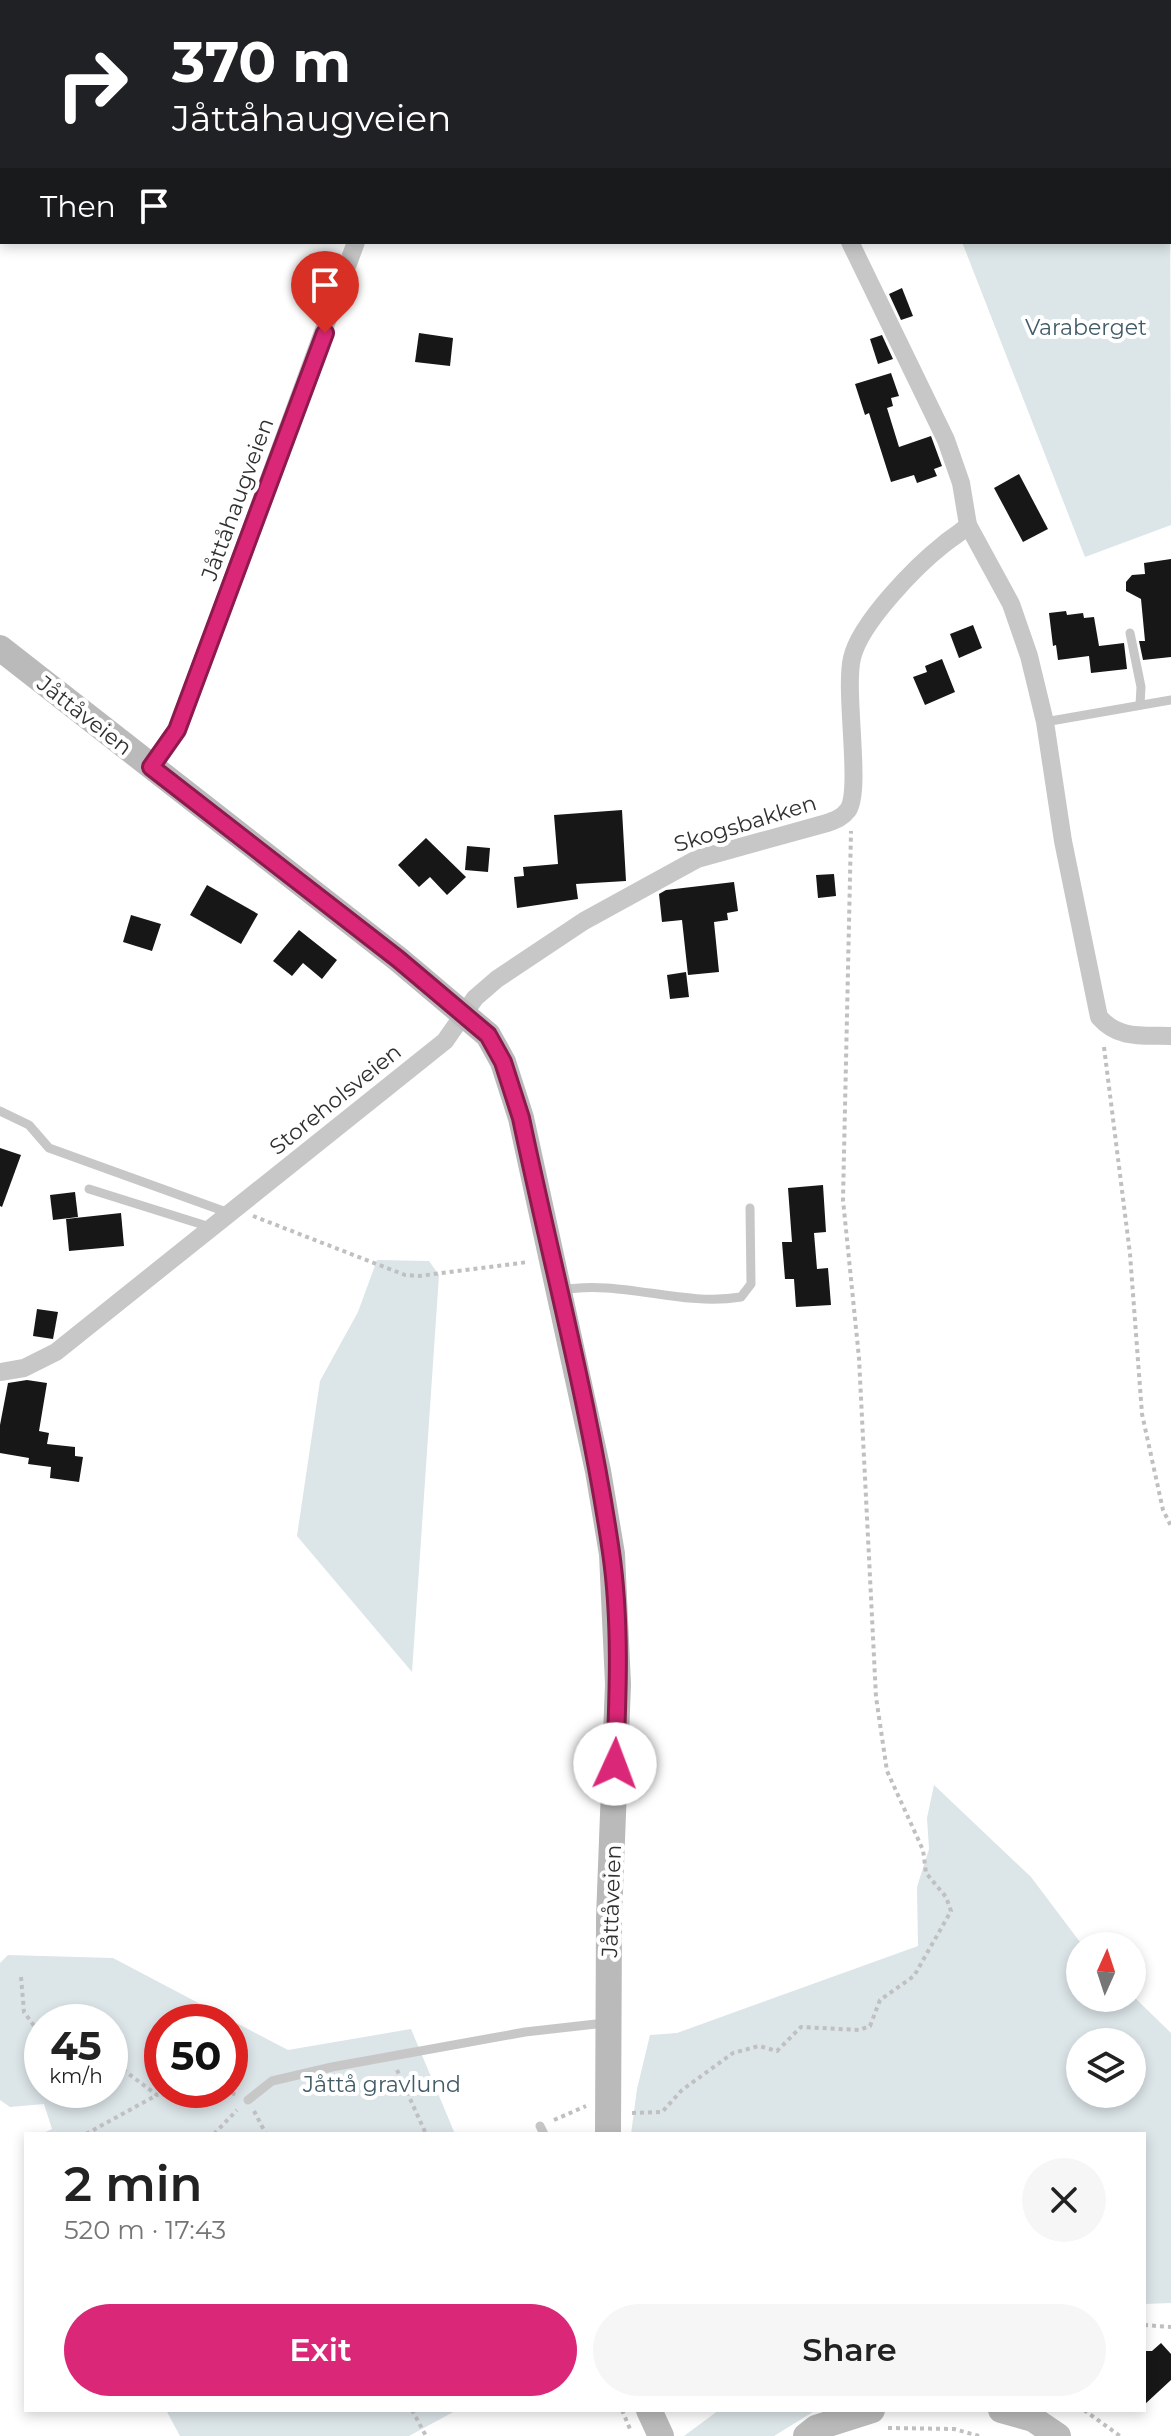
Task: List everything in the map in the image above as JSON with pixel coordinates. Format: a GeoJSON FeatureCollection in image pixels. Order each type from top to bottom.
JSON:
{"type":"FeatureCollection","features":[{"type":"Feature","properties":{"kind":"main road","name":"Jåttåveien"},"geometry":{"type":"LineString","coordinates":[[0,648],[398,959],[488,1035],[503,1062],[521,1118],[598,1471],[612,1554],[618,1684],[607,2122]]}},
{"type":"Feature","properties":{"kind":"main road"},"geometry":{"type":"LineString","coordinates":[[650,2412],[661,2436]]}},
{"type":"Feature","properties":{"kind":"main road"},"geometry":{"type":"LineString","coordinates":[[1008,2412],[1033,2419],[1058,2436]]}},
{"type":"Feature","properties":{"kind":"main road"},"geometry":{"type":"LineString","coordinates":[[806,2436],[816,2428],[878,2419]]}},
{"type":"Feature","properties":{"kind":"street","name":"Jåttåhaugveien"},"geometry":{"type":"LineString","coordinates":[[151,767],[177,730],[355,244]]}},
{"type":"Feature","properties":{"kind":"street"},"geometry":{"type":"LineString","coordinates":[[851,244],[946,440],[961,483],[968,525],[1011,604],[1029,656],[1045,722],[1061,828],[1099,1017],[1109,1029],[1122,1035],[1171,1036]]}},
{"type":"Feature","properties":{"kind":"street","name":"Skogsbakken"},"geometry":{"type":"LineString","coordinates":[[463,1015],[475,998],[497,979],[584,921],[674,870],[697,859],[839,818],[848,809],[853,788],[849,709],[852,656],[867,626],[905,582],[968,525]]}},
{"type":"Feature","properties":{"kind":"street","name":"Storeholsveien"},"geometry":{"type":"LineString","coordinates":[[0,1372],[24,1368],[56,1352],[445,1041],[463,1015]]}},
{"type":"Feature","properties":{"kind":"lane"},"geometry":{"type":"LineString","coordinates":[[1130,633],[1141,687],[1140,705]]}},
{"type":"Feature","properties":{"kind":"lane"},"geometry":{"type":"LineString","coordinates":[[1045,722],[1171,700]]}},
{"type":"Feature","properties":{"kind":"lane"},"geometry":{"type":"LineString","coordinates":[[0,1111],[29,1125],[49,1148],[233,1211]]}},
{"type":"Feature","properties":{"kind":"lane"},"geometry":{"type":"LineString","coordinates":[[89,1189],[213,1228]]}},
{"type":"Feature","properties":{"kind":"lane"},"geometry":{"type":"LineString","coordinates":[[558,1290],[592,1286],[709,1299],[741,1297],[751,1284],[750,1208]]}},
{"type":"Feature","properties":{"kind":"lane"},"geometry":{"type":"LineString","coordinates":[[248,2100],[272,2081],[525,2032],[608,2023]]}},
{"type":"Feature","properties":{"kind":"path"},"geometry":{"type":"LineString","coordinates":[[607,2122],[662,2112],[682,2090],[723,2058],[759,2046],[777,2051],[801,2027],[859,2030],[870,2026],[880,2000],[914,1976],[951,1911],[946,1897],[923,1866],[923,1850],[887,1771],[881,1738],[868,1582],[859,1358],[843,1200],[851,821],[848,809]]}},
{"type":"Feature","properties":{"kind":"path"},"geometry":{"type":"LineString","coordinates":[[1099,1017],[1130,1254],[1142,1414],[1163,1510],[1171,1526]]}},
{"type":"Feature","properties":{"kind":"path"},"geometry":{"type":"LineString","coordinates":[[233,1211],[405,1275],[419,1276],[550,1259]]}},
{"type":"Feature","properties":{"kind":"path"},"geometry":{"type":"LineString","coordinates":[[21,1977],[24,2012]]}},
{"type":"Feature","properties":{"kind":"path"},"geometry":{"type":"LineString","coordinates":[[392,2057],[425,2132]]}},
{"type":"Feature","properties":{"kind":"path"},"geometry":{"type":"LineString","coordinates":[[248,2100],[265,2132]]}},
{"type":"Feature","properties":{"kind":"path"},"geometry":{"type":"LineString","coordinates":[[90,2132],[144,2102]]}},
{"type":"Feature","properties":{"kind":"path"},"geometry":{"type":"LineString","coordinates":[[216,2132],[240,2108]]}},
{"type":"Feature","properties":{"kind":"path"},"geometry":{"type":"LineString","coordinates":[[1146,2325],[1171,2327]]}},
{"type":"Feature","properties":{"kind":"path"},"geometry":{"type":"LineString","coordinates":[[413,2412],[426,2436]]}},
{"type":"Feature","properties":{"kind":"path"},"geometry":{"type":"LineString","coordinates":[[1087,2412],[1120,2436]]}},
{"type":"Feature","properties":{"kind":"path"},"geometry":{"type":"LineString","coordinates":[[878,2419],[954,2429],[979,2436]]}},
{"type":"Feature","properties":{"kind":"green space","name":"Varaberget"},"geometry":{"type":"Polygon","coordinates":[[[963,244],[1170,244],[1171,525],[1085,557],[963,244]]]}},
{"type":"Feature","properties":{"kind":"green space"},"geometry":{"type":"Polygon","coordinates":[[[377,1260],[429,1261],[439,1275],[412,1672],[297,1536],[320,1381],[358,1312],[377,1260]]]}},
{"type":"Feature","properties":{"kind":"green space"},"geometry":{"type":"Polygon","coordinates":[[[934,1785],[1031,1877],[1072,1932],[1066,1932],[1066,2012],[1146,2012],[1146,2009],[1171,2033],[1171,2303],[1146,2304],[1146,2132],[631,2132],[637,2089],[650,2035],[677,2033],[918,1946],[917,1887],[929,1849],[927,1818],[934,1785]]]}},
{"type":"Feature","properties":{"kind":"green space","name":"Jåttå gravlund"},"geometry":{"type":"Polygon","coordinates":[[[8,1955],[113,1958],[200,2004],[144,2004],[144,2108],[248,2108],[248,2029],[288,2050],[411,2029],[454,2132],[45,2132],[52,2129],[45,2108],[128,2108],[128,2004],[24,2004],[24,2106],[10,2107],[0,2100],[0,1963],[8,1955]]]}},
{"type":"Feature","properties":{"kind":"green space"},"geometry":{"type":"Polygon","coordinates":[[[167,2412],[453,2412],[409,2436],[180,2436],[167,2412]]]}},
{"type":"Feature","properties":{"kind":"green space"},"geometry":{"type":"Polygon","coordinates":[[[716,2412],[813,2412],[774,2436],[684,2436],[716,2412]]]}},
{"type":"Feature","properties":{"kind":"building"},"geometry":{"type":"Polygon","coordinates":[[[902,288],[913,316],[901,320],[889,294],[902,288]]]}},
{"type":"Feature","properties":{"kind":"building"},"geometry":{"type":"Polygon","coordinates":[[[419,333],[453,338],[450,366],[415,362],[419,333]]]}},
{"type":"Feature","properties":{"kind":"building"},"geometry":{"type":"Polygon","coordinates":[[[882,335],[893,359],[878,364],[870,339],[882,335]]]}},
{"type":"Feature","properties":{"kind":"building"},"geometry":{"type":"Polygon","coordinates":[[[891,373],[899,396],[891,398],[893,406],[887,408],[899,447],[931,436],[942,466],[934,469],[937,476],[917,483],[914,475],[891,482],[869,413],[865,415],[855,384],[891,373]]]}},
{"type":"Feature","properties":{"kind":"building"},"geometry":{"type":"Polygon","coordinates":[[[1019,474],[1048,529],[1023,542],[994,488],[1019,474]]]}},
{"type":"Feature","properties":{"kind":"building"},"geometry":{"type":"Polygon","coordinates":[[[1171,559],[1171,657],[1143,660],[1139,641],[1145,641],[1141,599],[1126,591],[1126,582],[1132,575],[1145,574],[1144,563],[1171,559]]]}},
{"type":"Feature","properties":{"kind":"building"},"geometry":{"type":"Polygon","coordinates":[[[1066,611],[1067,615],[1083,613],[1084,618],[1094,617],[1099,646],[1124,643],[1127,669],[1091,673],[1089,656],[1058,660],[1049,613],[1066,611]]]}},
{"type":"Feature","properties":{"kind":"building"},"geometry":{"type":"Polygon","coordinates":[[[973,625],[982,648],[959,658],[950,634],[973,625]]]}},
{"type":"Feature","properties":{"kind":"building"},"geometry":{"type":"Polygon","coordinates":[[[942,659],[955,692],[925,705],[913,677],[927,672],[925,666],[942,659]]]}},
{"type":"Feature","properties":{"kind":"building"},"geometry":{"type":"Polygon","coordinates":[[[622,810],[626,881],[576,884],[578,899],[517,908],[514,877],[524,876],[523,867],[558,864],[554,815],[622,810]]]}},
{"type":"Feature","properties":{"kind":"building"},"geometry":{"type":"Polygon","coordinates":[[[426,838],[466,877],[447,895],[430,877],[419,887],[398,865],[426,838]]]}},
{"type":"Feature","properties":{"kind":"building"},"geometry":{"type":"Polygon","coordinates":[[[467,846],[490,848],[488,872],[465,870],[467,846]]]}},
{"type":"Feature","properties":{"kind":"building"},"geometry":{"type":"Polygon","coordinates":[[[834,874],[836,896],[818,898],[816,875],[834,874]]]}},
{"type":"Feature","properties":{"kind":"building"},"geometry":{"type":"Polygon","coordinates":[[[734,882],[738,911],[727,913],[728,920],[714,922],[719,972],[688,975],[682,920],[662,922],[659,894],[666,890],[734,882]]]}},
{"type":"Feature","properties":{"kind":"building"},"geometry":{"type":"Polygon","coordinates":[[[207,885],[258,914],[241,944],[190,915],[207,885]]]}},
{"type":"Feature","properties":{"kind":"building"},"geometry":{"type":"Polygon","coordinates":[[[131,915],[161,924],[152,951],[123,942],[131,915]]]}},
{"type":"Feature","properties":{"kind":"building"},"geometry":{"type":"Polygon","coordinates":[[[299,930],[337,960],[322,979],[303,963],[292,976],[273,961],[299,930]]]}},
{"type":"Feature","properties":{"kind":"building"},"geometry":{"type":"Polygon","coordinates":[[[686,972],[689,997],[670,999],[667,975],[686,972]]]}},
{"type":"Feature","properties":{"kind":"building"},"geometry":{"type":"Polygon","coordinates":[[[0,1148],[21,1155],[2,1207],[0,1206],[0,1148]]]}},
{"type":"Feature","properties":{"kind":"building"},"geometry":{"type":"Polygon","coordinates":[[[823,1185],[826,1232],[814,1233],[817,1269],[828,1268],[831,1305],[796,1307],[794,1279],[785,1279],[782,1242],[792,1242],[788,1188],[823,1185]]]}},
{"type":"Feature","properties":{"kind":"building"},"geometry":{"type":"Polygon","coordinates":[[[75,1192],[78,1217],[53,1220],[50,1195],[75,1192]]]}},
{"type":"Feature","properties":{"kind":"building"},"geometry":{"type":"Polygon","coordinates":[[[121,1213],[124,1246],[69,1251],[66,1219],[121,1213]]]}},
{"type":"Feature","properties":{"kind":"building"},"geometry":{"type":"Polygon","coordinates":[[[37,1309],[58,1312],[53,1339],[33,1336],[37,1309]]]}},
{"type":"Feature","properties":{"kind":"building"},"geometry":{"type":"Polygon","coordinates":[[[27,1380],[47,1383],[39,1431],[49,1433],[47,1444],[75,1447],[75,1456],[83,1457],[79,1482],[50,1478],[51,1467],[28,1464],[29,1458],[0,1453],[0,1425],[8,1383],[27,1380]]]}},
{"type":"Feature","properties":{"kind":"building"},"geometry":{"type":"Polygon","coordinates":[[[1161,2343],[1171,2354],[1171,2380],[1146,2403],[1146,2351],[1152,2351],[1161,2343]]]}},
{"type":"Feature","properties":{"kind":"route"},"geometry":{"type":"LineString","coordinates":[[325,333],[177,730],[151,767],[398,959],[488,1035],[503,1062],[521,1118],[598,1471],[612,1554],[618,1684],[615,1764]]}}]}
